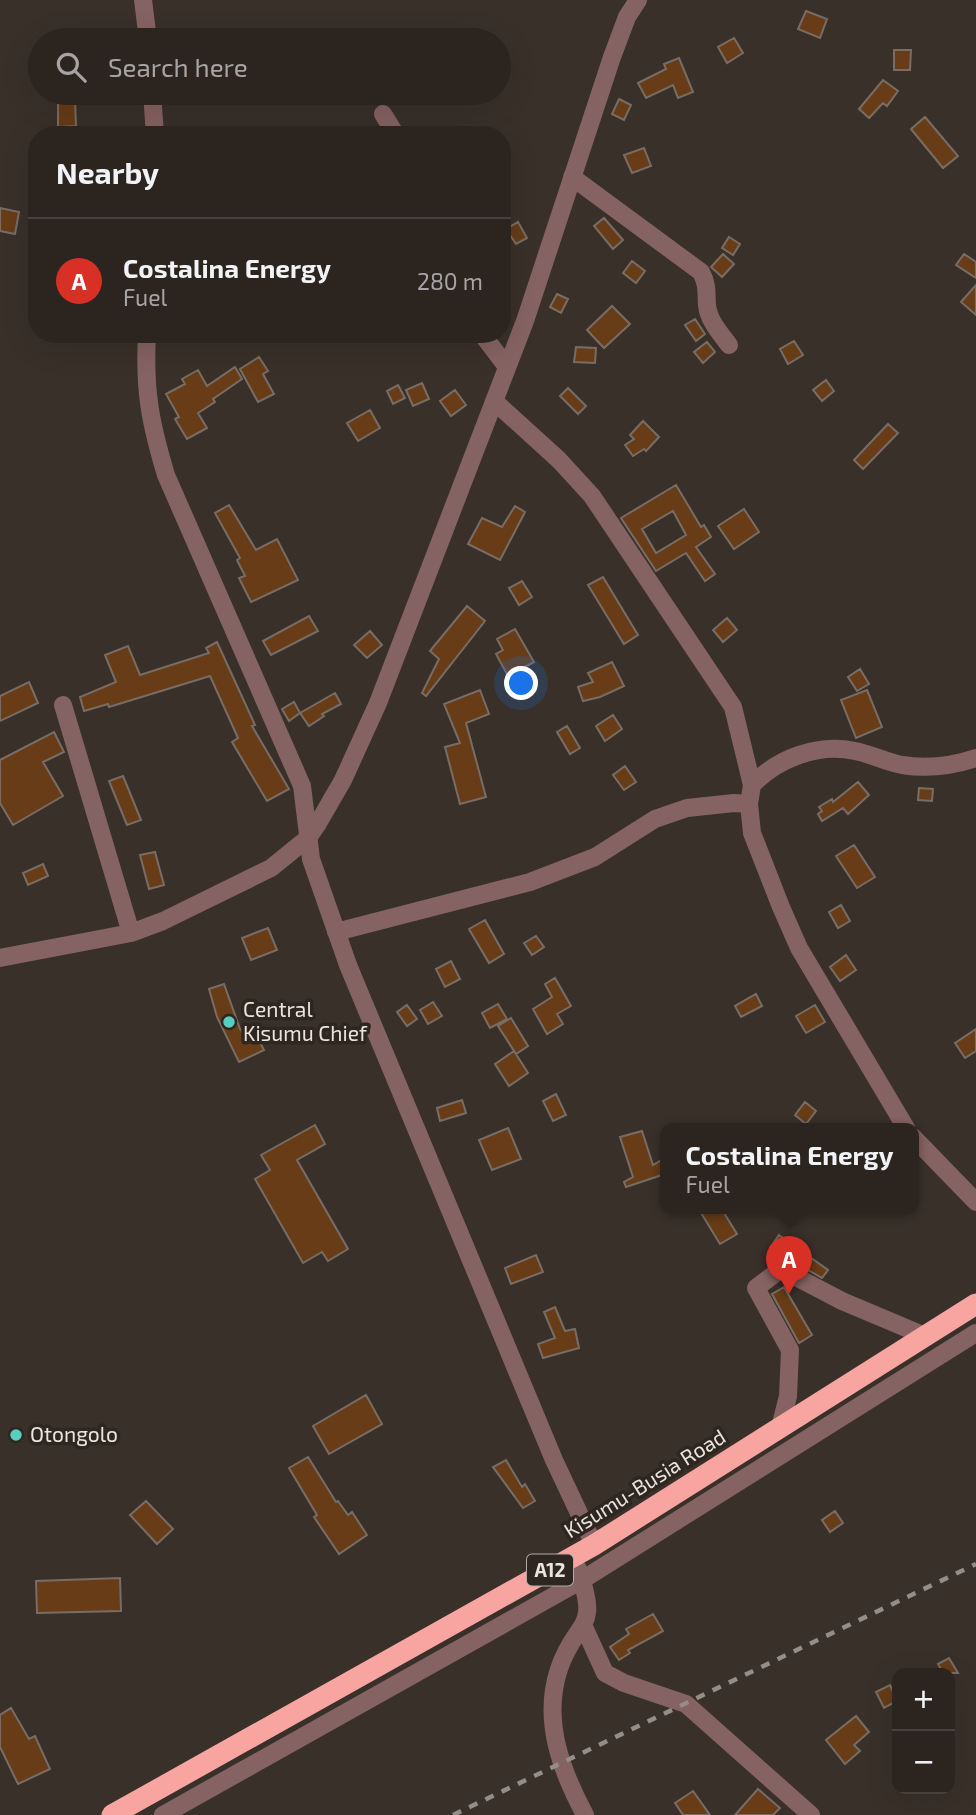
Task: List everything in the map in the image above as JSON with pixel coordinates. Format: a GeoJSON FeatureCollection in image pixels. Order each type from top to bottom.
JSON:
{"type":"FeatureCollection","features":[{"type":"Feature","properties":{"kind":"highway","name":"Kisumu-Busia Road"},"geometry":{"type":"LineString","coordinates":[[112,1815],[574,1557],[976,1304]]}},
{"type":"Feature","properties":{"kind":"street"},"geometry":{"type":"LineString","coordinates":[[143,0],[146,28]]}},
{"type":"Feature","properties":{"kind":"street"},"geometry":{"type":"LineString","coordinates":[[0,958],[131,933],[211,900],[259,874],[307,838],[343,780],[378,703],[525,321],[612,57],[627,17],[638,0]]}},
{"type":"Feature","properties":{"kind":"street"},"geometry":{"type":"LineString","coordinates":[[153,105],[154,126]]}},
{"type":"Feature","properties":{"kind":"street"},"geometry":{"type":"LineString","coordinates":[[383,114],[390,126]]}},
{"type":"Feature","properties":{"kind":"street"},"geometry":{"type":"LineString","coordinates":[[572,177],[701,272],[708,289],[707,306],[711,319],[729,345]]}},
{"type":"Feature","properties":{"kind":"street"},"geometry":{"type":"LineString","coordinates":[[146,343],[144,382],[150,425],[166,475],[302,786],[307,838],[318,885],[495,1319],[594,1545]]}},
{"type":"Feature","properties":{"kind":"street"},"geometry":{"type":"LineString","coordinates":[[489,343],[507,367]]}},
{"type":"Feature","properties":{"kind":"street"},"geometry":{"type":"LineString","coordinates":[[494,401],[559,460],[592,496],[733,707],[752,785],[749,804],[752,834],[799,948],[903,1123]]}},
{"type":"Feature","properties":{"kind":"street"},"geometry":{"type":"LineString","coordinates":[[63,705],[131,933]]}},
{"type":"Feature","properties":{"kind":"street"},"geometry":{"type":"LineString","coordinates":[[752,785],[764,773],[780,764],[820,749],[835,748],[901,764],[934,767],[954,765],[976,758]]}},
{"type":"Feature","properties":{"kind":"street"},"geometry":{"type":"LineString","coordinates":[[336,932],[530,882],[595,857],[655,819],[687,808],[749,804]]}},
{"type":"Feature","properties":{"kind":"street"},"geometry":{"type":"LineString","coordinates":[[919,1143],[976,1202]]}},
{"type":"Feature","properties":{"kind":"street"},"geometry":{"type":"LineString","coordinates":[[780,1428],[788,1396],[790,1350],[756,1288],[781,1269],[842,1301],[925,1336]]}},
{"type":"Feature","properties":{"kind":"street"},"geometry":{"type":"LineString","coordinates":[[163,1815],[582,1580],[976,1333]]}},
{"type":"Feature","properties":{"kind":"street"},"geometry":{"type":"LineString","coordinates":[[574,1557],[588,1600],[584,1627],[559,1668],[553,1709],[554,1738],[561,1763],[585,1815]]}},
{"type":"Feature","properties":{"kind":"street"},"geometry":{"type":"LineString","coordinates":[[584,1627],[605,1673],[624,1683],[686,1704],[811,1815]]}},
{"type":"Feature","properties":{"kind":"building"},"geometry":{"type":"Polygon","coordinates":[[[806,11],[827,19],[820,38],[798,29],[806,11]]]}},
{"type":"Feature","properties":{"kind":"building"},"geometry":{"type":"Polygon","coordinates":[[[734,38],[743,53],[727,63],[718,47],[734,38]]]}},
{"type":"Feature","properties":{"kind":"building"},"geometry":{"type":"Polygon","coordinates":[[[894,50],[911,50],[910,70],[894,70],[894,50]]]}},
{"type":"Feature","properties":{"kind":"building"},"geometry":{"type":"Polygon","coordinates":[[[679,58],[693,92],[678,98],[673,85],[646,98],[638,83],[666,69],[664,64],[679,58]]]}},
{"type":"Feature","properties":{"kind":"building"},"geometry":{"type":"Polygon","coordinates":[[[883,80],[898,91],[887,106],[883,103],[869,118],[859,109],[883,80]]]}},
{"type":"Feature","properties":{"kind":"building"},"geometry":{"type":"Polygon","coordinates":[[[619,99],[631,105],[624,120],[612,114],[619,99]]]}},
{"type":"Feature","properties":{"kind":"building"},"geometry":{"type":"Polygon","coordinates":[[[58,105],[75,105],[76,126],[58,126],[58,105]]]}},
{"type":"Feature","properties":{"kind":"building"},"geometry":{"type":"Polygon","coordinates":[[[925,117],[958,156],[943,168],[911,129],[925,117]]]}},
{"type":"Feature","properties":{"kind":"building"},"geometry":{"type":"Polygon","coordinates":[[[644,148],[651,166],[632,173],[624,155],[644,148]]]}},
{"type":"Feature","properties":{"kind":"building"},"geometry":{"type":"Polygon","coordinates":[[[0,208],[19,212],[15,234],[0,231],[0,208]]]}},
{"type":"Feature","properties":{"kind":"building"},"geometry":{"type":"Polygon","coordinates":[[[604,218],[623,240],[613,249],[594,226],[604,218]]]}},
{"type":"Feature","properties":{"kind":"building"},"geometry":{"type":"Polygon","coordinates":[[[518,222],[527,238],[516,244],[511,236],[511,226],[518,222]]]}},
{"type":"Feature","properties":{"kind":"building"},"geometry":{"type":"Polygon","coordinates":[[[729,237],[740,244],[733,255],[722,248],[729,237]]]}},
{"type":"Feature","properties":{"kind":"building"},"geometry":{"type":"Polygon","coordinates":[[[723,254],[734,264],[722,277],[711,267],[723,254]]]}},
{"type":"Feature","properties":{"kind":"building"},"geometry":{"type":"Polygon","coordinates":[[[964,254],[976,262],[976,278],[956,265],[964,254]]]}},
{"type":"Feature","properties":{"kind":"building"},"geometry":{"type":"Polygon","coordinates":[[[632,261],[645,271],[636,283],[623,273],[632,261]]]}},
{"type":"Feature","properties":{"kind":"building"},"geometry":{"type":"Polygon","coordinates":[[[976,285],[976,315],[961,302],[976,285]]]}},
{"type":"Feature","properties":{"kind":"building"},"geometry":{"type":"Polygon","coordinates":[[[557,294],[568,299],[561,313],[550,307],[557,294]]]}},
{"type":"Feature","properties":{"kind":"building"},"geometry":{"type":"Polygon","coordinates":[[[612,306],[630,324],[604,348],[587,330],[612,306]]]}},
{"type":"Feature","properties":{"kind":"building"},"geometry":{"type":"Polygon","coordinates":[[[695,319],[705,334],[696,341],[685,325],[695,319]]]}},
{"type":"Feature","properties":{"kind":"building"},"geometry":{"type":"Polygon","coordinates":[[[794,341],[803,355],[788,364],[780,349],[794,341]]]}},
{"type":"Feature","properties":{"kind":"building"},"geometry":{"type":"Polygon","coordinates":[[[707,342],[715,352],[703,363],[694,352],[707,342]]]}},
{"type":"Feature","properties":{"kind":"building"},"geometry":{"type":"Polygon","coordinates":[[[576,347],[596,348],[595,363],[574,362],[576,347]]]}},
{"type":"Feature","properties":{"kind":"building"},"geometry":{"type":"Polygon","coordinates":[[[259,357],[268,371],[263,374],[274,394],[258,402],[240,369],[259,357]]]}},
{"type":"Feature","properties":{"kind":"building"},"geometry":{"type":"Polygon","coordinates":[[[235,367],[242,379],[198,413],[207,428],[187,439],[175,419],[179,417],[166,394],[185,384],[182,379],[198,370],[207,386],[235,367]]]}},
{"type":"Feature","properties":{"kind":"building"},"geometry":{"type":"Polygon","coordinates":[[[826,380],[834,391],[822,401],[813,390],[826,380]]]}},
{"type":"Feature","properties":{"kind":"building"},"geometry":{"type":"Polygon","coordinates":[[[422,383],[429,399],[413,406],[406,390],[422,383]]]}},
{"type":"Feature","properties":{"kind":"building"},"geometry":{"type":"Polygon","coordinates":[[[398,385],[405,398],[393,404],[387,391],[398,385]]]}},
{"type":"Feature","properties":{"kind":"building"},"geometry":{"type":"Polygon","coordinates":[[[568,388],[586,406],[578,414],[560,396],[568,388]]]}},
{"type":"Feature","properties":{"kind":"building"},"geometry":{"type":"Polygon","coordinates":[[[455,390],[466,405],[451,416],[440,401],[455,390]]]}},
{"type":"Feature","properties":{"kind":"building"},"geometry":{"type":"Polygon","coordinates":[[[370,410],[380,428],[358,441],[347,423],[370,410]]]}},
{"type":"Feature","properties":{"kind":"building"},"geometry":{"type":"Polygon","coordinates":[[[643,421],[659,437],[646,451],[644,449],[633,456],[625,445],[634,439],[630,435],[643,421]]]}},
{"type":"Feature","properties":{"kind":"building"},"geometry":{"type":"Polygon","coordinates":[[[888,424],[898,433],[863,469],[854,460],[888,424]]]}},
{"type":"Feature","properties":{"kind":"building"},"geometry":{"type":"Polygon","coordinates":[[[676,485],[701,527],[704,525],[711,537],[696,547],[715,574],[705,581],[686,553],[656,571],[621,518],[676,485]],[[673,511],[642,529],[656,553],[686,535],[673,511]]]}},
{"type":"Feature","properties":{"kind":"building"},"geometry":{"type":"Polygon","coordinates":[[[229,505],[256,550],[277,539],[298,580],[251,602],[239,578],[245,576],[237,560],[240,558],[215,513],[229,505]]]}},
{"type":"Feature","properties":{"kind":"building"},"geometry":{"type":"Polygon","coordinates":[[[515,506],[525,512],[500,560],[468,544],[482,518],[502,527],[515,506]]]}},
{"type":"Feature","properties":{"kind":"building"},"geometry":{"type":"Polygon","coordinates":[[[744,509],[759,532],[734,549],[718,526],[744,509]]]}},
{"type":"Feature","properties":{"kind":"building"},"geometry":{"type":"Polygon","coordinates":[[[603,577],[638,635],[624,644],[588,585],[603,577]]]}},
{"type":"Feature","properties":{"kind":"building"},"geometry":{"type":"Polygon","coordinates":[[[522,581],[532,597],[519,605],[509,588],[522,581]]]}},
{"type":"Feature","properties":{"kind":"building"},"geometry":{"type":"Polygon","coordinates":[[[467,606],[485,621],[426,696],[422,693],[439,659],[430,651],[467,606]]]}},
{"type":"Feature","properties":{"kind":"building"},"geometry":{"type":"Polygon","coordinates":[[[309,616],[318,631],[271,655],[263,641],[309,616]]]}},
{"type":"Feature","properties":{"kind":"building"},"geometry":{"type":"Polygon","coordinates":[[[727,618],[737,630],[723,642],[713,630],[727,618]]]}},
{"type":"Feature","properties":{"kind":"building"},"geometry":{"type":"Polygon","coordinates":[[[515,629],[534,662],[508,676],[496,654],[503,650],[497,639],[515,629]]]}},
{"type":"Feature","properties":{"kind":"building"},"geometry":{"type":"Polygon","coordinates":[[[370,631],[382,645],[367,658],[354,645],[370,631]]]}},
{"type":"Feature","properties":{"kind":"building"},"geometry":{"type":"Polygon","coordinates":[[[217,642],[255,725],[252,726],[289,789],[267,801],[232,742],[238,738],[210,676],[109,707],[108,704],[84,711],[80,697],[116,682],[105,655],[128,646],[140,675],[209,653],[206,648],[217,642]]]}},
{"type":"Feature","properties":{"kind":"building"},"geometry":{"type":"Polygon","coordinates":[[[612,662],[624,686],[583,701],[578,687],[593,682],[588,673],[612,662]]]}},
{"type":"Feature","properties":{"kind":"building"},"geometry":{"type":"Polygon","coordinates":[[[860,669],[869,684],[857,691],[848,677],[860,669]]]}},
{"type":"Feature","properties":{"kind":"building"},"geometry":{"type":"Polygon","coordinates":[[[29,682],[38,703],[0,721],[0,696],[29,682]]]}},
{"type":"Feature","properties":{"kind":"building"},"geometry":{"type":"Polygon","coordinates":[[[480,690],[489,714],[466,723],[486,797],[460,804],[445,747],[460,743],[444,704],[480,690]]]}},
{"type":"Feature","properties":{"kind":"building"},"geometry":{"type":"Polygon","coordinates":[[[867,690],[882,727],[856,738],[841,700],[867,690]]]}},
{"type":"Feature","properties":{"kind":"building"},"geometry":{"type":"Polygon","coordinates":[[[335,693],[341,704],[322,714],[324,716],[309,726],[300,713],[335,693]]]}},
{"type":"Feature","properties":{"kind":"building"},"geometry":{"type":"Polygon","coordinates":[[[294,702],[300,713],[289,721],[282,709],[294,702]]]}},
{"type":"Feature","properties":{"kind":"building"},"geometry":{"type":"Polygon","coordinates":[[[613,715],[622,729],[605,741],[596,726],[613,715]]]}},
{"type":"Feature","properties":{"kind":"building"},"geometry":{"type":"Polygon","coordinates":[[[567,726],[580,748],[570,754],[557,732],[567,726]]]}},
{"type":"Feature","properties":{"kind":"building"},"geometry":{"type":"Polygon","coordinates":[[[54,732],[64,752],[43,762],[63,796],[13,825],[0,803],[0,760],[54,732]]]}},
{"type":"Feature","properties":{"kind":"building"},"geometry":{"type":"Polygon","coordinates":[[[625,766],[636,782],[624,790],[613,775],[625,766]]]}},
{"type":"Feature","properties":{"kind":"building"},"geometry":{"type":"Polygon","coordinates":[[[123,776],[141,820],[127,825],[109,781],[123,776]]]}},
{"type":"Feature","properties":{"kind":"building"},"geometry":{"type":"Polygon","coordinates":[[[858,782],[869,795],[848,814],[843,808],[822,821],[818,814],[822,811],[819,807],[832,799],[833,802],[858,782]]]}},
{"type":"Feature","properties":{"kind":"building"},"geometry":{"type":"Polygon","coordinates":[[[919,788],[933,789],[932,801],[918,800],[919,788]]]}},
{"type":"Feature","properties":{"kind":"building"},"geometry":{"type":"Polygon","coordinates":[[[854,845],[875,877],[857,888],[836,856],[854,845]]]}},
{"type":"Feature","properties":{"kind":"building"},"geometry":{"type":"Polygon","coordinates":[[[155,852],[164,885],[149,889],[140,855],[155,852]]]}},
{"type":"Feature","properties":{"kind":"building"},"geometry":{"type":"Polygon","coordinates":[[[43,864],[48,876],[28,885],[23,873],[43,864]]]}},
{"type":"Feature","properties":{"kind":"building"},"geometry":{"type":"Polygon","coordinates":[[[841,905],[850,921],[838,928],[829,912],[841,905]]]}},
{"type":"Feature","properties":{"kind":"building"},"geometry":{"type":"Polygon","coordinates":[[[485,920],[504,954],[489,963],[469,929],[485,920]]]}},
{"type":"Feature","properties":{"kind":"building"},"geometry":{"type":"Polygon","coordinates":[[[268,928],[277,950],[251,960],[242,938],[268,928]]]}},
{"type":"Feature","properties":{"kind":"building"},"geometry":{"type":"Polygon","coordinates":[[[536,936],[544,947],[532,955],[524,943],[536,936]]]}},
{"type":"Feature","properties":{"kind":"building"},"geometry":{"type":"Polygon","coordinates":[[[846,955],[856,970],[840,981],[830,967],[846,955]]]}},
{"type":"Feature","properties":{"kind":"building"},"geometry":{"type":"Polygon","coordinates":[[[451,961],[460,979],[445,987],[436,969],[451,961]]]}},
{"type":"Feature","properties":{"kind":"building"},"geometry":{"type":"Polygon","coordinates":[[[555,978],[571,1006],[557,1014],[563,1024],[547,1034],[533,1009],[552,997],[545,984],[555,978]]]}},
{"type":"Feature","properties":{"kind":"building"},"geometry":{"type":"Polygon","coordinates":[[[224,984],[240,1029],[248,1039],[256,1035],[264,1050],[239,1062],[217,1017],[209,989],[224,984]]]}},
{"type":"Feature","properties":{"kind":"building"},"geometry":{"type":"Polygon","coordinates":[[[756,994],[762,1006],[741,1017],[735,1006],[756,994]]]}},
{"type":"Feature","properties":{"kind":"building"},"geometry":{"type":"Polygon","coordinates":[[[433,1002],[442,1016],[428,1024],[420,1010],[433,1002]]]}},
{"type":"Feature","properties":{"kind":"building"},"geometry":{"type":"Polygon","coordinates":[[[498,1004],[507,1019],[490,1028],[482,1013],[498,1004]]]}},
{"type":"Feature","properties":{"kind":"building"},"geometry":{"type":"Polygon","coordinates":[[[407,1005],[417,1019],[407,1026],[397,1012],[407,1005]]]}},
{"type":"Feature","properties":{"kind":"building"},"geometry":{"type":"Polygon","coordinates":[[[815,1005],[825,1022],[806,1033],[796,1016],[815,1005]]]}},
{"type":"Feature","properties":{"kind":"building"},"geometry":{"type":"Polygon","coordinates":[[[511,1018],[528,1046],[516,1054],[498,1026],[511,1018]]]}},
{"type":"Feature","properties":{"kind":"building"},"geometry":{"type":"Polygon","coordinates":[[[976,1029],[976,1051],[965,1058],[955,1043],[976,1029]]]}},
{"type":"Feature","properties":{"kind":"building"},"geometry":{"type":"Polygon","coordinates":[[[514,1051],[528,1073],[509,1086],[495,1064],[514,1051]]]}},
{"type":"Feature","properties":{"kind":"building"},"geometry":{"type":"Polygon","coordinates":[[[556,1094],[566,1115],[553,1121],[543,1101],[556,1094]]]}},
{"type":"Feature","properties":{"kind":"building"},"geometry":{"type":"Polygon","coordinates":[[[462,1100],[466,1113],[440,1121],[437,1108],[462,1100]]]}},
{"type":"Feature","properties":{"kind":"building"},"geometry":{"type":"Polygon","coordinates":[[[805,1102],[816,1111],[807,1123],[795,1115],[805,1102]]]}},
{"type":"Feature","properties":{"kind":"building"},"geometry":{"type":"Polygon","coordinates":[[[315,1125],[325,1144],[297,1160],[348,1249],[328,1261],[322,1252],[303,1263],[255,1179],[270,1170],[261,1155],[315,1125]]]}},
{"type":"Feature","properties":{"kind":"building"},"geometry":{"type":"Polygon","coordinates":[[[508,1128],[521,1159],[492,1170],[479,1140],[508,1128]]]}},
{"type":"Feature","properties":{"kind":"building"},"geometry":{"type":"Polygon","coordinates":[[[642,1131],[653,1165],[660,1161],[660,1176],[626,1187],[624,1182],[633,1177],[620,1137],[642,1131]]]}},
{"type":"Feature","properties":{"kind":"building"},"geometry":{"type":"Polygon","coordinates":[[[702,1214],[725,1214],[737,1234],[720,1244],[702,1214]]]}},
{"type":"Feature","properties":{"kind":"building"},"geometry":{"type":"Polygon","coordinates":[[[779,1235],[828,1270],[822,1278],[770,1248],[779,1235]]]}},
{"type":"Feature","properties":{"kind":"building"},"geometry":{"type":"Polygon","coordinates":[[[536,1255],[543,1272],[511,1284],[505,1268],[536,1255]]]}},
{"type":"Feature","properties":{"kind":"building"},"geometry":{"type":"Polygon","coordinates":[[[784,1287],[812,1335],[799,1343],[772,1294],[784,1287]]]}},
{"type":"Feature","properties":{"kind":"building"},"geometry":{"type":"Polygon","coordinates":[[[555,1307],[565,1331],[575,1329],[579,1348],[543,1358],[538,1344],[555,1338],[544,1312],[555,1307]]]}},
{"type":"Feature","properties":{"kind":"building"},"geometry":{"type":"Polygon","coordinates":[[[366,1395],[382,1424],[329,1454],[313,1426],[366,1395]]]}},
{"type":"Feature","properties":{"kind":"building"},"geometry":{"type":"Polygon","coordinates":[[[308,1457],[336,1502],[338,1501],[348,1515],[352,1512],[367,1535],[339,1554],[314,1517],[317,1515],[289,1468],[308,1457]]]}},
{"type":"Feature","properties":{"kind":"building"},"geometry":{"type":"Polygon","coordinates":[[[506,1460],[522,1487],[525,1484],[535,1501],[523,1508],[493,1467],[506,1460]]]}},
{"type":"Feature","properties":{"kind":"building"},"geometry":{"type":"Polygon","coordinates":[[[146,1501],[173,1529],[157,1544],[130,1515],[146,1501]]]}},
{"type":"Feature","properties":{"kind":"building"},"geometry":{"type":"Polygon","coordinates":[[[835,1511],[843,1523],[830,1532],[822,1520],[835,1511]]]}},
{"type":"Feature","properties":{"kind":"building"},"geometry":{"type":"Polygon","coordinates":[[[120,1578],[121,1611],[37,1613],[36,1581],[120,1578]]]}},
{"type":"Feature","properties":{"kind":"building"},"geometry":{"type":"Polygon","coordinates":[[[653,1614],[663,1631],[628,1650],[630,1653],[619,1660],[610,1647],[629,1634],[626,1629],[653,1614]]]}},
{"type":"Feature","properties":{"kind":"building"},"geometry":{"type":"Polygon","coordinates":[[[949,1658],[955,1668],[940,1668],[938,1664],[949,1658]]]}},
{"type":"Feature","properties":{"kind":"building"},"geometry":{"type":"Polygon","coordinates":[[[890,1685],[892,1704],[884,1708],[876,1692],[890,1685]]]}},
{"type":"Feature","properties":{"kind":"building"},"geometry":{"type":"Polygon","coordinates":[[[11,1708],[29,1739],[35,1736],[50,1769],[18,1784],[0,1747],[0,1715],[11,1708]]]}},
{"type":"Feature","properties":{"kind":"building"},"geometry":{"type":"Polygon","coordinates":[[[856,1716],[869,1732],[854,1745],[860,1751],[845,1764],[826,1740],[856,1716]]]}},
{"type":"Feature","properties":{"kind":"building"},"geometry":{"type":"Polygon","coordinates":[[[758,1789],[780,1808],[773,1815],[735,1815],[758,1789]]]}},
{"type":"Feature","properties":{"kind":"building"},"geometry":{"type":"Polygon","coordinates":[[[693,1791],[710,1815],[683,1815],[675,1803],[693,1791]]]}},
{"type":"Feature","properties":{"kind":"railway"},"geometry":{"type":"LineString","coordinates":[[453,1815],[976,1564]]}},
{"type":"Feature","properties":{"kind":"place","name":"Central Kisumu Chief"},"geometry":{"type":"Point","coordinates":[229,1022]}},
{"type":"Feature","properties":{"kind":"place","name":"Costalina Energy"},"geometry":{"type":"Point","coordinates":[789,1294]}},
{"type":"Feature","properties":{"kind":"place","name":"Otongolo"},"geometry":{"type":"Point","coordinates":[16,1435]}}]}
